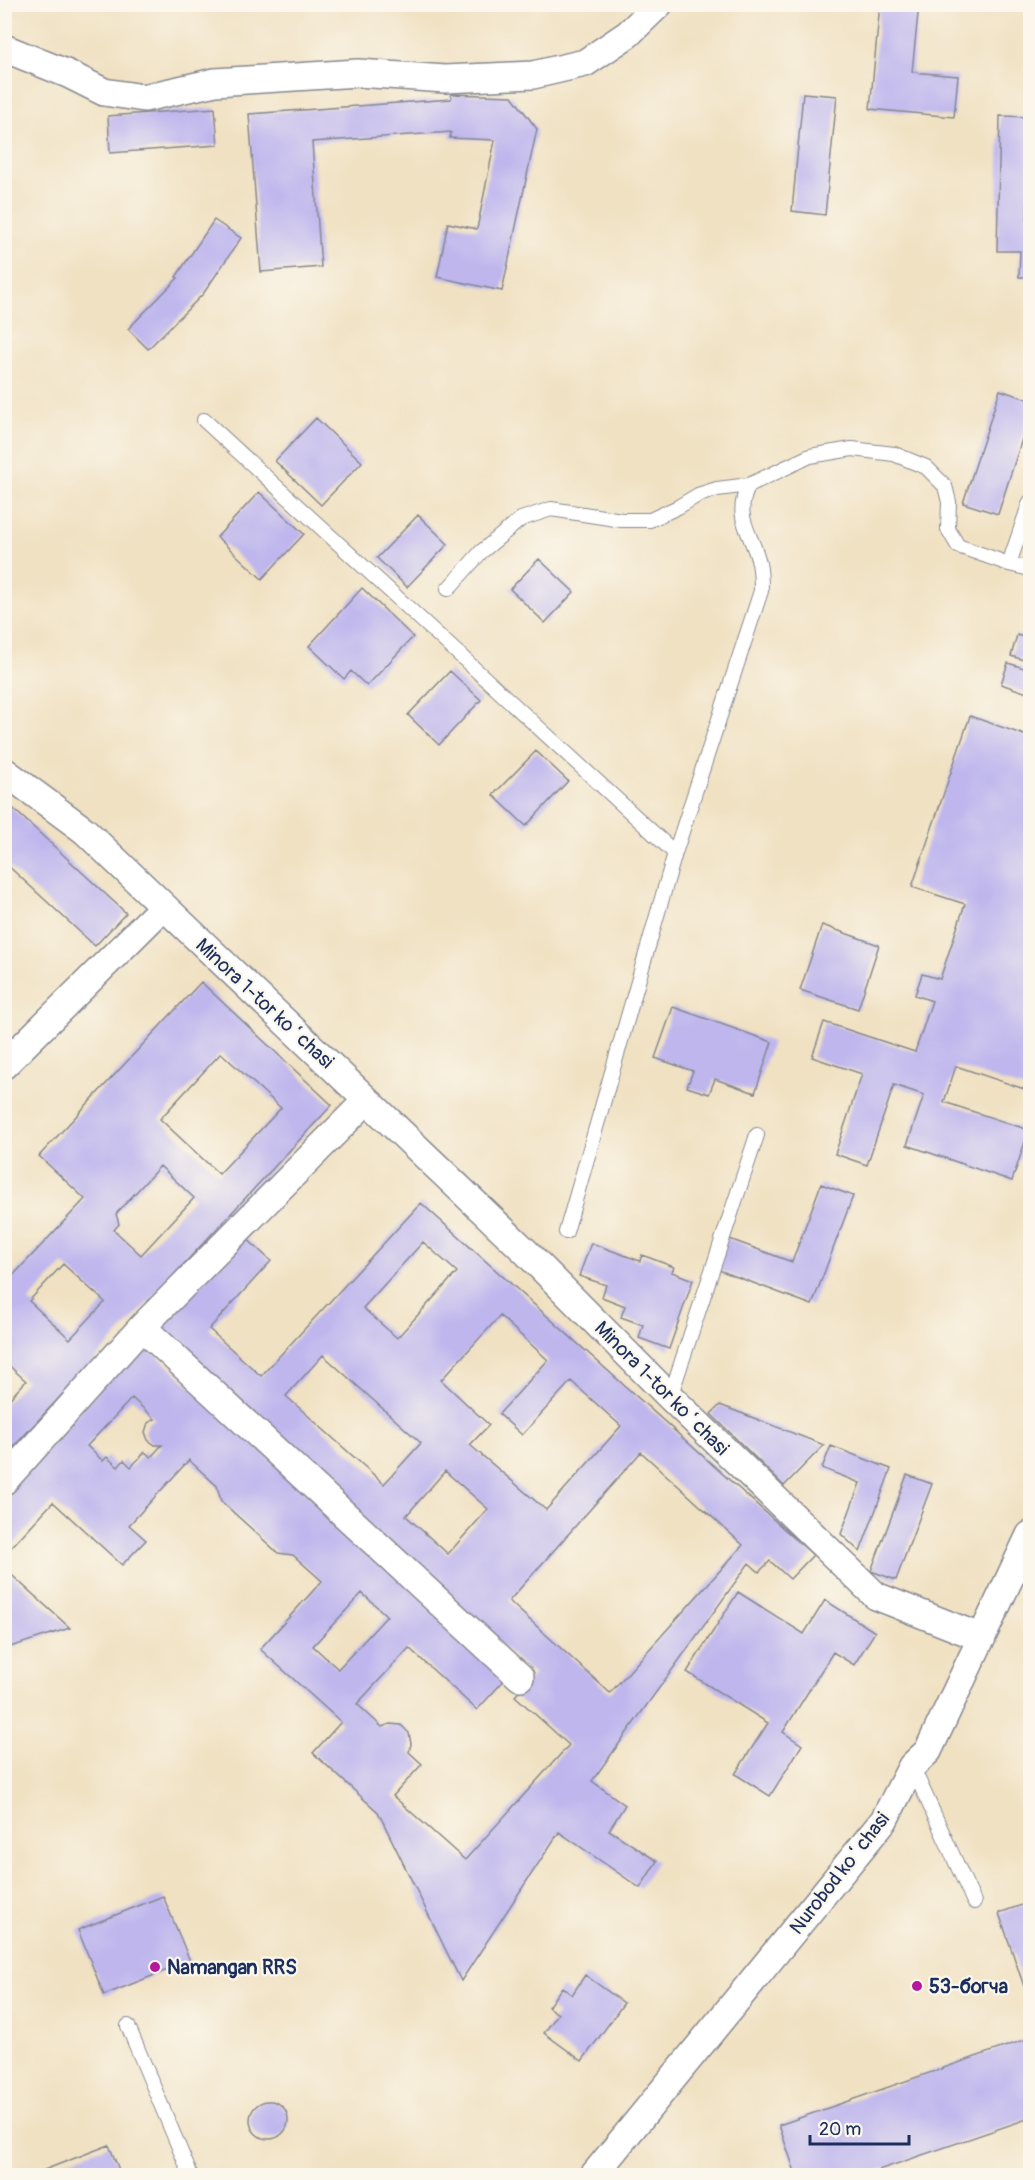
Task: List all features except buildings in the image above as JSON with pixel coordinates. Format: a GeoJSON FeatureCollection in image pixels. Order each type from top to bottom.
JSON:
{"type":"FeatureCollection","features":[{"type":"Feature","properties":{"kind":"street"},"geometry":{"type":"LineString","coordinates":[[4,48],[68,74],[104,92],[144,98],[215,82],[358,73],[445,80],[533,75],[585,63],[628,34],[659,4]]}},
{"type":"Feature","properties":{"kind":"street","name":"Minora 1-tor koʻchasi"},"geometry":{"type":"LineString","coordinates":[[4,771],[85,831],[524,1250],[670,1397],[876,1596],[982,1638]]}},
{"type":"Feature","properties":{"kind":"street"},"geometry":{"type":"LineString","coordinates":[[4,1065],[163,906]]}},
{"type":"Feature","properties":{"kind":"street"},"geometry":{"type":"LineString","coordinates":[[4,1481],[142,1327],[367,1100]]}},
{"type":"Feature","properties":{"kind":"street"},"geometry":{"type":"LineString","coordinates":[[142,1327],[520,1677]]}},
{"type":"Feature","properties":{"kind":"street","name":"Nurobod koʻchasi"},"geometry":{"type":"LineString","coordinates":[[593,2175],[884,1821],[912,1766],[928,1751],[1030,1535]]}},
{"type":"Feature","properties":{"kind":"lane"},"geometry":{"type":"LineString","coordinates":[[204,420],[675,853]]}},
{"type":"Feature","properties":{"kind":"lane"},"geometry":{"type":"LineString","coordinates":[[448,589],[482,552],[521,519],[551,509],[622,520],[650,520],[698,495],[717,489],[749,485],[810,456],[852,449],[894,454],[926,467],[945,486],[949,502],[948,529],[957,546],[1030,569]]}},
{"type":"Feature","properties":{"kind":"lane"},"geometry":{"type":"LineString","coordinates":[[566,1232],[675,853],[761,591],[760,564],[743,519],[742,499],[749,485]]}},
{"type":"Feature","properties":{"kind":"lane"},"geometry":{"type":"LineString","coordinates":[[1009,564],[1030,502]]}},
{"type":"Feature","properties":{"kind":"lane"},"geometry":{"type":"LineString","coordinates":[[670,1397],[756,1135]]}},
{"type":"Feature","properties":{"kind":"lane"},"geometry":{"type":"LineString","coordinates":[[912,1766],[974,1902]]}},
{"type":"Feature","properties":{"kind":"lane"},"geometry":{"type":"LineString","coordinates":[[128,2026],[191,2175]]}},
{"type":"Feature","properties":{"kind":"place","name":"Namangan RRS"},"geometry":{"type":"Point","coordinates":[155,1967]}},
{"type":"Feature","properties":{"kind":"place","name":"53-богча"},"geometry":{"type":"Point","coordinates":[917,1986]}}]}
